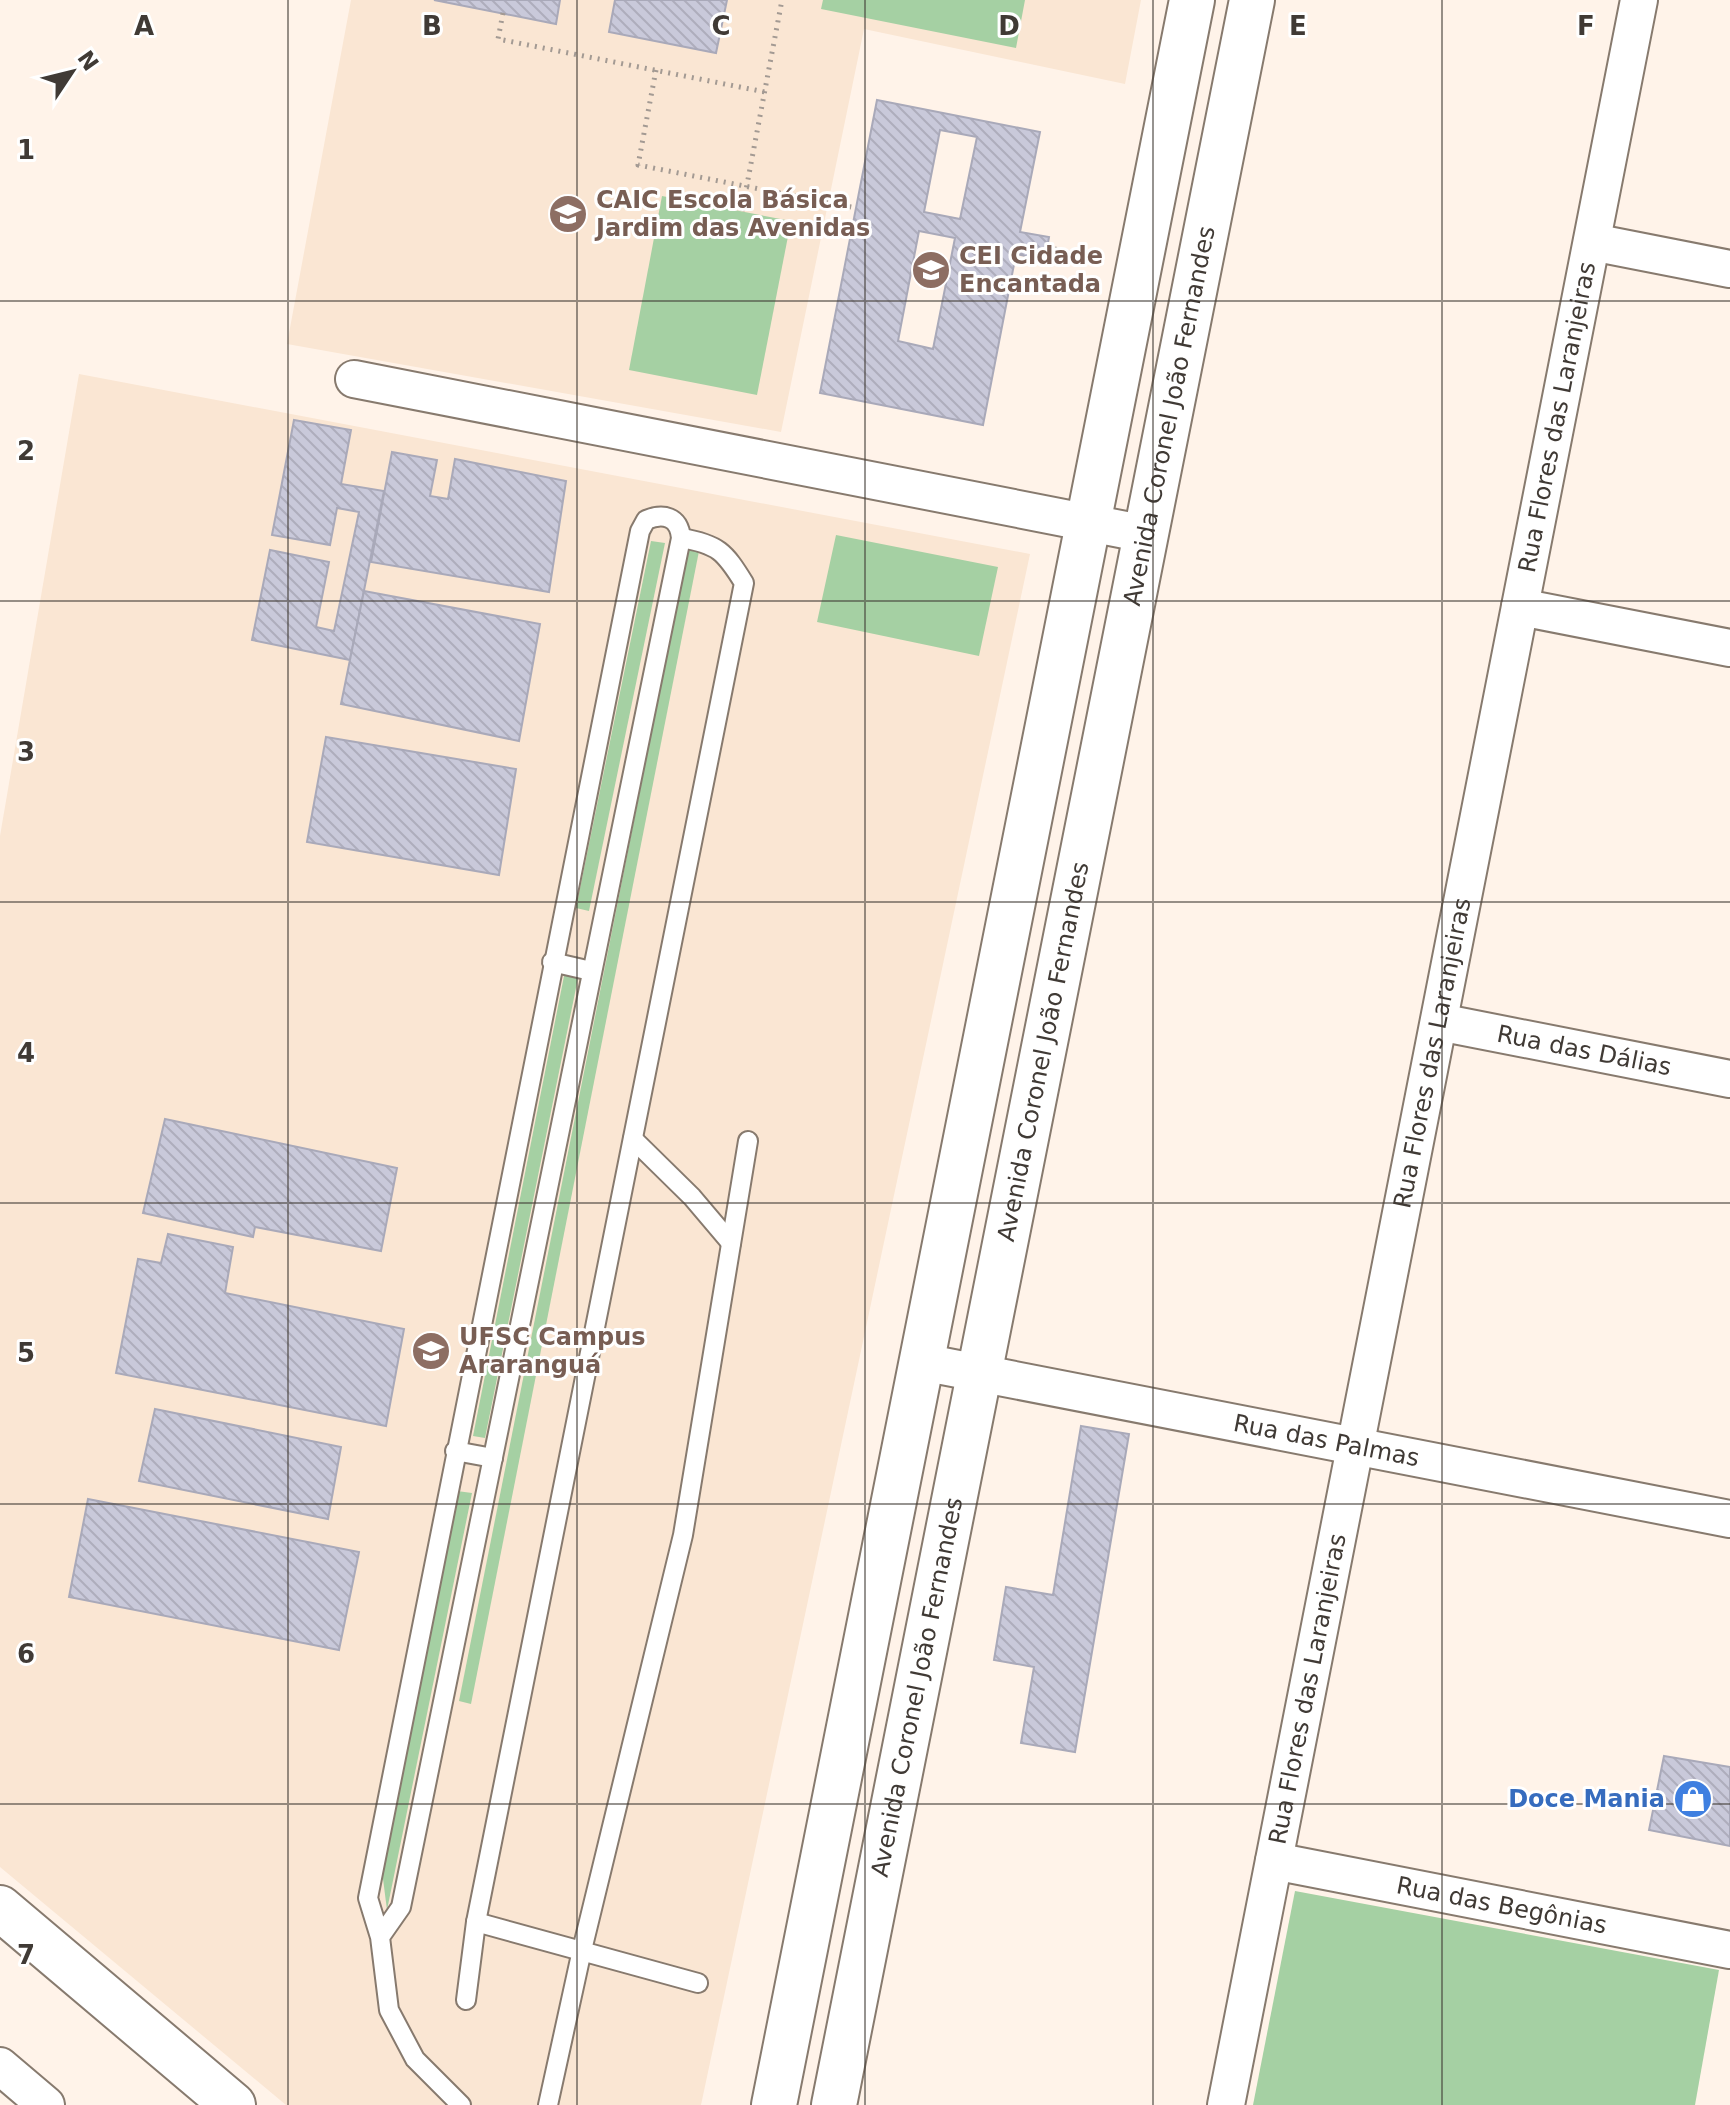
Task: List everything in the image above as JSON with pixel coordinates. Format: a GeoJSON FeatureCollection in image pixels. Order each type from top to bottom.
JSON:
{"type":"FeatureCollection","features":[{"type":"Feature","properties":{"kind":"street"},"geometry":{"type":"LineString","coordinates":[[774,2105],[1192,0]]}},
{"type":"Feature","properties":{"kind":"street","name":"Avenida Coronel João Fernandes"},"geometry":{"type":"LineString","coordinates":[[834,2105],[1252,0]]}},
{"type":"Feature","properties":{"kind":"street","name":"Rua Flores das Laranjeiras"},"geometry":{"type":"LineString","coordinates":[[1226,2105],[1639,0]]}},
{"type":"Feature","properties":{"kind":"street"},"geometry":{"type":"LineString","coordinates":[[1592,242],[1730,269]]}},
{"type":"Feature","properties":{"kind":"street"},"geometry":{"type":"LineString","coordinates":[[354,379],[1146,534]]}},
{"type":"Feature","properties":{"kind":"street"},"geometry":{"type":"LineString","coordinates":[[1520,607],[1730,648]]}},
{"type":"Feature","properties":{"kind":"street","name":"Rua das Dálias"},"geometry":{"type":"LineString","coordinates":[[1439,1022],[1730,1079]]}},
{"type":"Feature","properties":{"kind":"street","name":"Rua das Palmas"},"geometry":{"type":"LineString","coordinates":[[922,1362],[1730,1519]]}},
{"type":"Feature","properties":{"kind":"street","name":"Rua das Begônias"},"geometry":{"type":"LineString","coordinates":[[1274,1861],[1730,1950]]}},
{"type":"Feature","properties":{"kind":"street"},"geometry":{"type":"LineString","coordinates":[[0,1908],[233,2105]]}},
{"type":"Feature","properties":{"kind":"street"},"geometry":{"type":"LineString","coordinates":[[0,2066],[46,2105]]}},
{"type":"Feature","properties":{"kind":"lane"},"geometry":{"type":"LineString","coordinates":[[380,1937],[401,1907],[681,538],[680,527],[671,518],[660,515],[646,520],[640,531],[375,1848],[368,1898],[380,1937],[389,2010],[415,2059],[461,2105]]}},
{"type":"Feature","properties":{"kind":"lane"},"geometry":{"type":"LineString","coordinates":[[466,2000],[476,1922],[744,583],[727,556],[708,542],[681,538]]}},
{"type":"Feature","properties":{"kind":"lane"},"geometry":{"type":"LineString","coordinates":[[552,962],[591,971]]}},
{"type":"Feature","properties":{"kind":"lane"},"geometry":{"type":"LineString","coordinates":[[633,1139],[692,1197],[731,1243]]}},
{"type":"Feature","properties":{"kind":"lane"},"geometry":{"type":"LineString","coordinates":[[548,2105],[582,1950],[683,1535],[748,1141]]}},
{"type":"Feature","properties":{"kind":"lane"},"geometry":{"type":"LineString","coordinates":[[455,1451],[493,1458]]}},
{"type":"Feature","properties":{"kind":"lane"},"geometry":{"type":"LineString","coordinates":[[476,1922],[698,1983]]}},
{"type":"Feature","properties":{"kind":"path"},"geometry":{"type":"LineString","coordinates":[[742,211],[782,0]]}},
{"type":"Feature","properties":{"kind":"path"},"geometry":{"type":"LineString","coordinates":[[503,13],[498,39],[765,92]]}},
{"type":"Feature","properties":{"kind":"path"},"geometry":{"type":"LineString","coordinates":[[656,70],[638,165],[856,208]]}},
{"type":"Feature","properties":{"kind":"path"},"geometry":{"type":"LineString","coordinates":[[1047,247],[1138,270]]}},
{"type":"Feature","properties":{"kind":"shaded area","name":"CAIC Escola Básica Jardim das Avenidas"},"geometry":{"type":"Polygon","coordinates":[[[351,0],[1141,0],[1125,84],[864,29],[781,432],[287,344],[351,0]]]}},
{"type":"Feature","properties":{"kind":"shaded area","name":"UFSC Campus Araranguá"},"geometry":{"type":"Polygon","coordinates":[[[79,374],[1030,554],[701,2105],[286,2105],[0,1867],[0,836],[79,374]]]}},
{"type":"Feature","properties":{"kind":"green space"},"geometry":{"type":"Polygon","coordinates":[[[823,0],[1025,0],[1016,48],[821,9],[823,0]]]}},
{"type":"Feature","properties":{"kind":"green space"},"geometry":{"type":"Polygon","coordinates":[[[662,196],[791,221],[757,395],[629,370],[662,196]]]}},
{"type":"Feature","properties":{"kind":"green space"},"geometry":{"type":"Polygon","coordinates":[[[836,535],[998,567],[979,656],[817,622],[836,535]]]}},
{"type":"Feature","properties":{"kind":"green space"},"geometry":{"type":"Polygon","coordinates":[[[651,541],[665,543],[589,911],[576,908],[651,541]]]}},
{"type":"Feature","properties":{"kind":"green space"},"geometry":{"type":"Polygon","coordinates":[[[689,544],[700,546],[471,1704],[459,1701],[689,544]]]}},
{"type":"Feature","properties":{"kind":"green space"},"geometry":{"type":"Polygon","coordinates":[[[565,971],[579,973],[485,1438],[473,1436],[565,971]]]}},
{"type":"Feature","properties":{"kind":"green space"},"geometry":{"type":"Polygon","coordinates":[[[457,1491],[472,1493],[387,1910],[382,1871],[457,1491]]]}},
{"type":"Feature","properties":{"kind":"green space"},"geometry":{"type":"Polygon","coordinates":[[[1295,1891],[1719,1970],[1695,2105],[1253,2105],[1295,1891]]]}},
{"type":"Feature","properties":{"kind":"building"},"geometry":{"type":"Polygon","coordinates":[[[434,0],[560,0],[556,24],[434,0]]]}},
{"type":"Feature","properties":{"kind":"building"},"geometry":{"type":"Polygon","coordinates":[[[615,0],[727,0],[716,53],[609,32],[615,0]]]}},
{"type":"Feature","properties":{"kind":"building"},"geometry":{"type":"Polygon","coordinates":[[[877,100],[1040,132],[1020,232],[1049,237],[1045,260],[1016,254],[983,425],[820,393],[877,100]],[[940,130],[924,212],[960,219],[977,137],[940,130]],[[919,231],[898,341],[933,349],[955,238],[919,231]]]}},
{"type":"Feature","properties":{"kind":"building"},"geometry":{"type":"Polygon","coordinates":[[[294,420],[351,430],[341,484],[384,491],[350,660],[252,640],[270,550],[329,562],[316,627],[334,631],[359,512],[337,508],[330,545],[272,535],[294,420]]]}},
{"type":"Feature","properties":{"kind":"building"},"geometry":{"type":"Polygon","coordinates":[[[392,452],[437,460],[430,496],[448,499],[455,459],[566,481],[549,592],[371,562],[392,452]]]}},
{"type":"Feature","properties":{"kind":"building"},"geometry":{"type":"Polygon","coordinates":[[[364,591],[540,624],[519,741],[341,704],[364,591]]]}},
{"type":"Feature","properties":{"kind":"building"},"geometry":{"type":"Polygon","coordinates":[[[326,737],[516,769],[499,875],[307,842],[326,737]]]}},
{"type":"Feature","properties":{"kind":"building"},"geometry":{"type":"Polygon","coordinates":[[[165,1119],[397,1168],[381,1251],[255,1227],[253,1237],[143,1213],[165,1119]]]}},
{"type":"Feature","properties":{"kind":"building"},"geometry":{"type":"Polygon","coordinates":[[[168,1234],[233,1247],[225,1293],[404,1329],[386,1426],[116,1373],[138,1259],[161,1263],[168,1234]]]}},
{"type":"Feature","properties":{"kind":"building"},"geometry":{"type":"Polygon","coordinates":[[[155,1409],[341,1447],[328,1519],[139,1481],[155,1409]]]}},
{"type":"Feature","properties":{"kind":"building"},"geometry":{"type":"Polygon","coordinates":[[[1081,1426],[1129,1434],[1075,1752],[1021,1743],[1034,1667],[994,1660],[1006,1587],[1053,1595],[1081,1426]]]}},
{"type":"Feature","properties":{"kind":"building"},"geometry":{"type":"Polygon","coordinates":[[[88,1499],[359,1552],[339,1650],[69,1597],[88,1499]]]}},
{"type":"Feature","properties":{"kind":"building","name":"Doce Mania"},"geometry":{"type":"Polygon","coordinates":[[[1664,1756],[1730,1767],[1730,1846],[1649,1830],[1664,1756]]]}},
{"type":"Feature","properties":{"kind":"place","name":"CAIC Escola Básica Jardim das Avenidas"},"geometry":{"type":"Point","coordinates":[568,214]}},
{"type":"Feature","properties":{"kind":"place","name":"CEI Cidade Encantada"},"geometry":{"type":"Point","coordinates":[931,270]}},
{"type":"Feature","properties":{"kind":"place","name":"UFSC Campus Araranguá"},"geometry":{"type":"Point","coordinates":[431,1351]}},
{"type":"Feature","properties":{"kind":"place","name":"Doce Mania"},"geometry":{"type":"Point","coordinates":[1693,1799]}}]}
